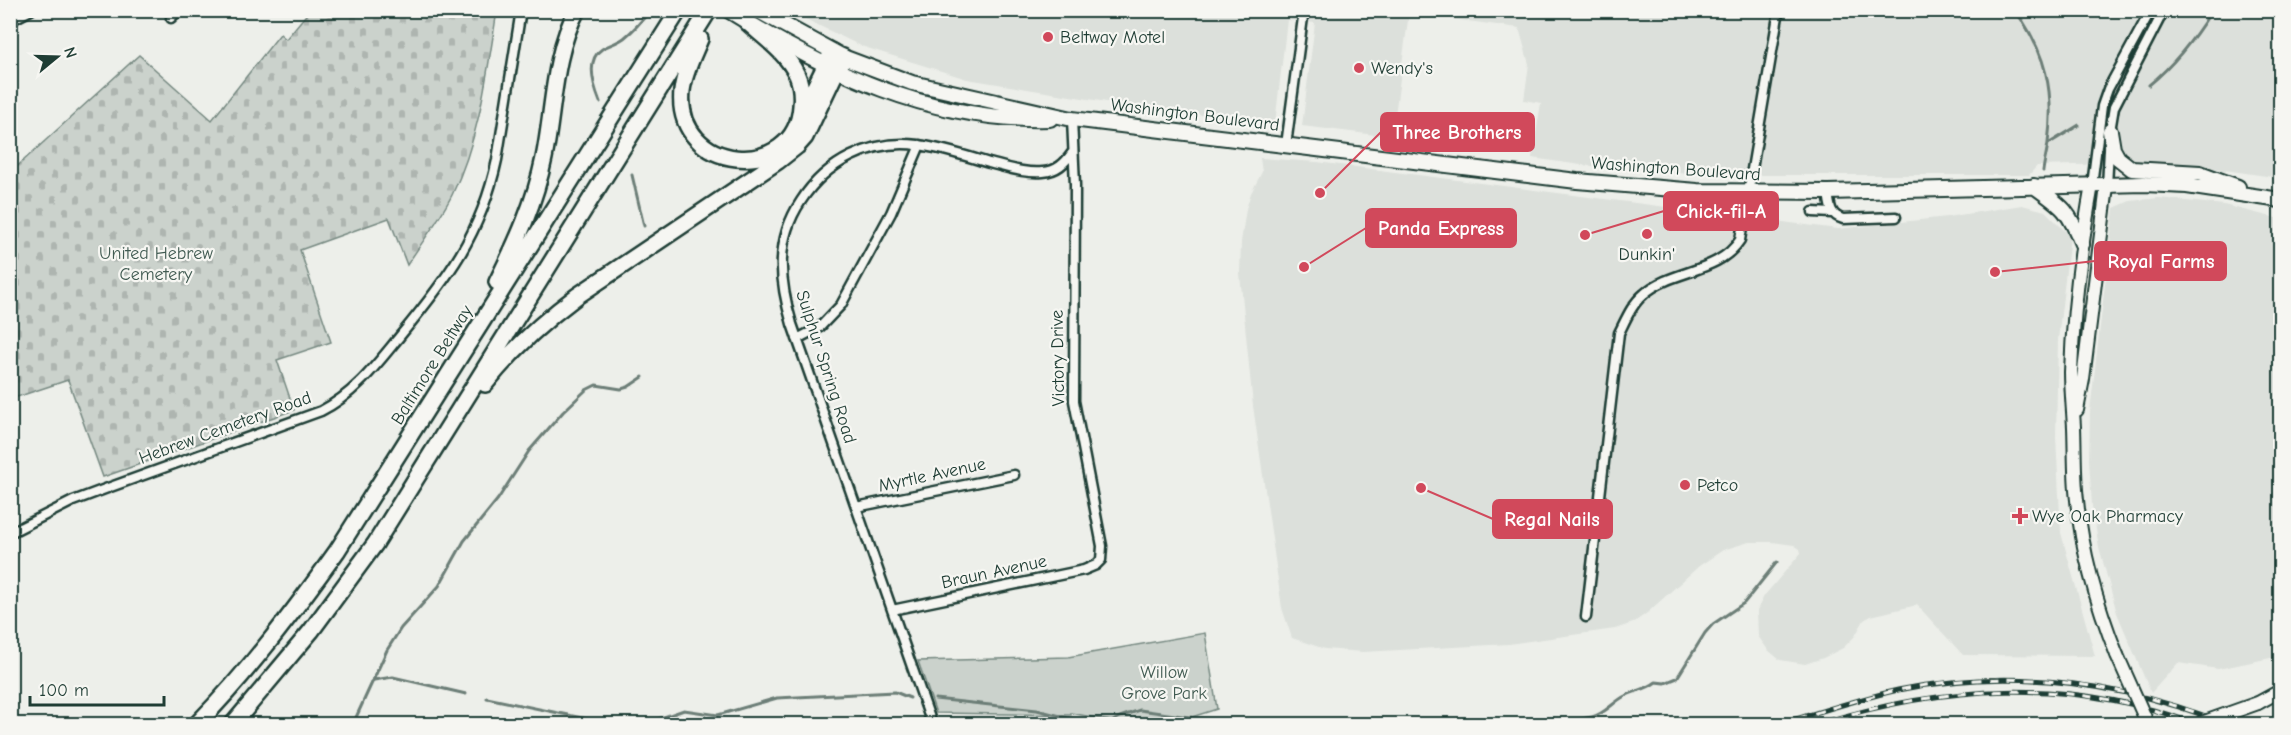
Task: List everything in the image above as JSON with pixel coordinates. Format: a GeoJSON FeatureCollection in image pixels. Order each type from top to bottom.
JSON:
{"type":"FeatureCollection","features":[{"type":"Feature","properties":{"kind":"highway"},"geometry":{"type":"LineString","coordinates":[[456,364],[527,217],[544,157],[566,10]]}},
{"type":"Feature","properties":{"kind":"highway"},"geometry":{"type":"LineString","coordinates":[[560,53],[568,26],[577,10]]}},
{"type":"Feature","properties":{"kind":"highway","name":"Baltimore Beltway"},"geometry":{"type":"LineString","coordinates":[[197,724],[243,674],[284,623],[337,550],[679,10]]}},
{"type":"Feature","properties":{"kind":"highway"},"geometry":{"type":"LineString","coordinates":[[710,10],[685,76],[682,105],[685,120],[699,143],[718,155],[728,158],[756,158],[779,148],[789,137],[838,55]]}},
{"type":"Feature","properties":{"kind":"highway"},"geometry":{"type":"LineString","coordinates":[[233,724],[311,631],[375,544],[710,10]]}},
{"type":"Feature","properties":{"kind":"highway"},"geometry":{"type":"LineString","coordinates":[[752,16],[798,76],[802,100],[801,115]]}},
{"type":"Feature","properties":{"kind":"highway"},"geometry":{"type":"LineString","coordinates":[[436,446],[509,354],[551,316],[797,146],[813,121],[831,69]]}},
{"type":"Feature","properties":{"kind":"main road","name":"Washington Boulevard"},"geometry":{"type":"LineString","coordinates":[[728,10],[752,16],[838,55],[912,83],[1072,119],[1638,187],[1747,193],[2092,185],[2187,186],[2280,200]]}},
{"type":"Feature","properties":{"kind":"main road","name":"Washington Boulevard"},"geometry":{"type":"LineString","coordinates":[[752,16],[831,69],[908,99],[951,110],[1000,118],[1072,119]]}},
{"type":"Feature","properties":{"kind":"main road"},"geometry":{"type":"LineString","coordinates":[[2110,131],[2113,149],[2118,158],[2132,169],[2200,173],[2265,197]]}},
{"type":"Feature","properties":{"kind":"main road"},"geometry":{"type":"LineString","coordinates":[[2034,186],[2064,207],[2082,244]]}},
{"type":"Feature","properties":{"kind":"street"},"geometry":{"type":"LineString","coordinates":[[10,21],[31,10]]}},
{"type":"Feature","properties":{"kind":"street"},"geometry":{"type":"LineString","coordinates":[[171,18],[179,10]]}},
{"type":"Feature","properties":{"kind":"street","name":"Hebrew Cemetery Road"},"geometry":{"type":"LineString","coordinates":[[10,533],[73,501],[321,411],[336,403],[369,375],[444,282],[461,255],[480,216],[497,160],[521,10]]}},
{"type":"Feature","properties":{"kind":"street"},"geometry":{"type":"LineString","coordinates":[[1286,145],[1304,10]]}},
{"type":"Feature","properties":{"kind":"street"},"geometry":{"type":"LineString","coordinates":[[1586,617],[1619,333],[1634,305],[1644,294],[1655,286],[1723,259],[1740,240],[1779,10]]}},
{"type":"Feature","properties":{"kind":"street"},"geometry":{"type":"LineString","coordinates":[[2147,722],[2117,655],[2099,606],[2083,543],[2077,500],[2071,374],[2073,321],[2102,106],[2108,90],[2151,10]]}},
{"type":"Feature","properties":{"kind":"street"},"geometry":{"type":"LineString","coordinates":[[2074,429],[2084,379],[2114,107],[2164,10]]}},
{"type":"Feature","properties":{"kind":"street"},"geometry":{"type":"LineString","coordinates":[[1072,119],[1072,153]]}},
{"type":"Feature","properties":{"kind":"street","name":"Sulphur Spring Road"},"geometry":{"type":"LineString","coordinates":[[932,724],[797,339],[784,296],[780,258],[783,241],[795,209],[808,189],[821,176],[851,156],[882,145],[899,143],[920,145],[1028,172],[1053,170],[1064,164],[1072,153]]}},
{"type":"Feature","properties":{"kind":"street"},"geometry":{"type":"LineString","coordinates":[[797,339],[820,327],[841,305],[891,213],[920,145]]}},
{"type":"Feature","properties":{"kind":"street","name":"Victory Drive"},"geometry":{"type":"LineString","coordinates":[[1072,153],[1075,185],[1074,400],[1102,546],[1101,560]]}},
{"type":"Feature","properties":{"kind":"street"},"geometry":{"type":"LineString","coordinates":[[1828,192],[1832,213]]}},
{"type":"Feature","properties":{"kind":"street"},"geometry":{"type":"LineString","coordinates":[[1813,212],[1832,213],[1843,219],[1896,217]]}},
{"type":"Feature","properties":{"kind":"street","name":"Myrtle Avenue"},"geometry":{"type":"LineString","coordinates":[[856,507],[1014,475]]}},
{"type":"Feature","properties":{"kind":"street","name":"Braun Avenue"},"geometry":{"type":"LineString","coordinates":[[892,610],[1083,570],[1096,565],[1101,560]]}},
{"type":"Feature","properties":{"kind":"street"},"geometry":{"type":"LineString","coordinates":[[2199,724],[2258,703],[2280,691]]}},
{"type":"Feature","properties":{"kind":"shaded area"},"geometry":{"type":"Polygon","coordinates":[[[789,11],[2280,11],[2280,178],[2190,165],[2149,163],[2037,166],[2029,175],[1702,175],[1581,165],[1532,158],[1541,103],[1524,100],[1529,64],[1519,28],[1409,13],[1392,137],[1302,126],[1315,23],[1287,20],[1275,124],[1137,107],[967,79],[861,46],[789,11]]]}},
{"type":"Feature","properties":{"kind":"shaded area"},"geometry":{"type":"Polygon","coordinates":[[[1260,158],[1317,162],[1838,229],[1947,217],[2022,205],[2045,211],[2070,236],[2058,340],[2056,437],[2061,533],[2095,656],[1963,655],[1917,605],[1871,616],[1864,620],[1855,636],[1843,648],[1823,658],[1805,664],[1780,660],[1768,650],[1758,636],[1757,610],[1764,596],[1801,553],[1800,549],[1794,545],[1772,542],[1749,542],[1723,550],[1699,566],[1647,613],[1633,623],[1615,629],[1509,644],[1363,652],[1325,649],[1292,638],[1282,608],[1253,406],[1240,274],[1241,242],[1246,209],[1262,172],[1260,158]]]}},
{"type":"Feature","properties":{"kind":"shaded area"},"geometry":{"type":"Polygon","coordinates":[[[2159,198],[2224,205],[2280,219],[2280,656],[2218,669],[2178,663],[2151,693],[2117,613],[2099,547],[2092,506],[2089,460],[2090,411],[2114,208],[2130,201],[2159,198]]]}},
{"type":"Feature","properties":{"kind":"green space","name":"United Hebrew Cemetery"},"geometry":{"type":"Polygon","coordinates":[[[310,10],[497,11],[476,128],[462,173],[436,222],[407,265],[389,218],[300,250],[331,342],[277,360],[294,410],[103,477],[68,380],[11,399],[11,172],[139,55],[212,120],[280,34],[286,39],[310,10]]]}},
{"type":"Feature","properties":{"kind":"green space","name":"Willow Grove Park"},"geometry":{"type":"Polygon","coordinates":[[[1205,633],[1217,709],[1170,724],[1126,724],[1071,713],[1071,715],[936,713],[918,661],[1068,657],[1205,633]]]}},
{"type":"Feature","properties":{"kind":"waterway"},"geometry":{"type":"LineString","coordinates":[[600,102],[592,74],[597,54],[624,38],[650,10]]}},
{"type":"Feature","properties":{"kind":"waterway"},"geometry":{"type":"LineString","coordinates":[[2015,10],[2026,26],[2041,57],[2049,90],[2050,124],[2043,171]]}},
{"type":"Feature","properties":{"kind":"waterway"},"geometry":{"type":"LineString","coordinates":[[2149,85],[2184,50],[2212,10]]}},
{"type":"Feature","properties":{"kind":"waterway"},"geometry":{"type":"LineString","coordinates":[[2048,144],[2079,125]]}},
{"type":"Feature","properties":{"kind":"waterway"},"geometry":{"type":"LineString","coordinates":[[632,175],[644,226]]}},
{"type":"Feature","properties":{"kind":"waterway"},"geometry":{"type":"LineString","coordinates":[[353,724],[387,650],[401,628],[439,586],[464,541],[498,499],[529,451],[586,390],[596,385],[621,389],[643,377]]}},
{"type":"Feature","properties":{"kind":"waterway"},"geometry":{"type":"LineString","coordinates":[[1569,724],[1597,715],[1625,696],[1656,682],[1665,683],[1677,678],[1705,633],[1713,624],[1744,603],[1777,562]]}},
{"type":"Feature","properties":{"kind":"waterway"},"geometry":{"type":"LineString","coordinates":[[374,680],[393,677],[466,694]]}},
{"type":"Feature","properties":{"kind":"waterway"},"geometry":{"type":"LineString","coordinates":[[644,724],[684,710],[718,715],[777,698],[895,692],[910,698]]}},
{"type":"Feature","properties":{"kind":"waterway"},"geometry":{"type":"LineString","coordinates":[[487,698],[611,724]]}},
{"type":"Feature","properties":{"kind":"waterway"},"geometry":{"type":"LineString","coordinates":[[935,699],[1037,710],[1092,724]]}},
{"type":"Feature","properties":{"kind":"waterway"},"geometry":{"type":"LineString","coordinates":[[1108,724],[1140,710],[1238,724]]}},
{"type":"Feature","properties":{"kind":"railway"},"geometry":{"type":"LineString","coordinates":[[1780,724],[1898,690],[1940,683],[1982,680],[2024,680],[2106,689],[2147,698],[2227,724]]}},
{"type":"Feature","properties":{"kind":"railway"},"geometry":{"type":"LineString","coordinates":[[1817,724],[1912,701],[1959,694],[2006,691],[2101,698],[2148,709],[2195,724]]}},
{"type":"Feature","properties":{"kind":"place","name":"Beltway Motel"},"geometry":{"type":"Point","coordinates":[1048,37]}},
{"type":"Feature","properties":{"kind":"place","name":"Wendy's"},"geometry":{"type":"Point","coordinates":[1359,68]}},
{"type":"Feature","properties":{"kind":"place","name":"Three Brothers"},"geometry":{"type":"Point","coordinates":[1320,193]}},
{"type":"Feature","properties":{"kind":"place","name":"Dunkin'"},"geometry":{"type":"Point","coordinates":[1647,234]}},
{"type":"Feature","properties":{"kind":"place","name":"Chick-fil-A"},"geometry":{"type":"Point","coordinates":[1585,235]}},
{"type":"Feature","properties":{"kind":"place","name":"Panda Express"},"geometry":{"type":"Point","coordinates":[1304,267]}},
{"type":"Feature","properties":{"kind":"place","name":"Royal Farms"},"geometry":{"type":"Point","coordinates":[1995,272]}},
{"type":"Feature","properties":{"kind":"place","name":"Petco"},"geometry":{"type":"Point","coordinates":[1685,485]}},
{"type":"Feature","properties":{"kind":"place","name":"Regal Nails"},"geometry":{"type":"Point","coordinates":[1421,488]}},
{"type":"Feature","properties":{"kind":"place","name":"Wye Oak Pharmacy"},"geometry":{"type":"Point","coordinates":[2020,516]}}]}
